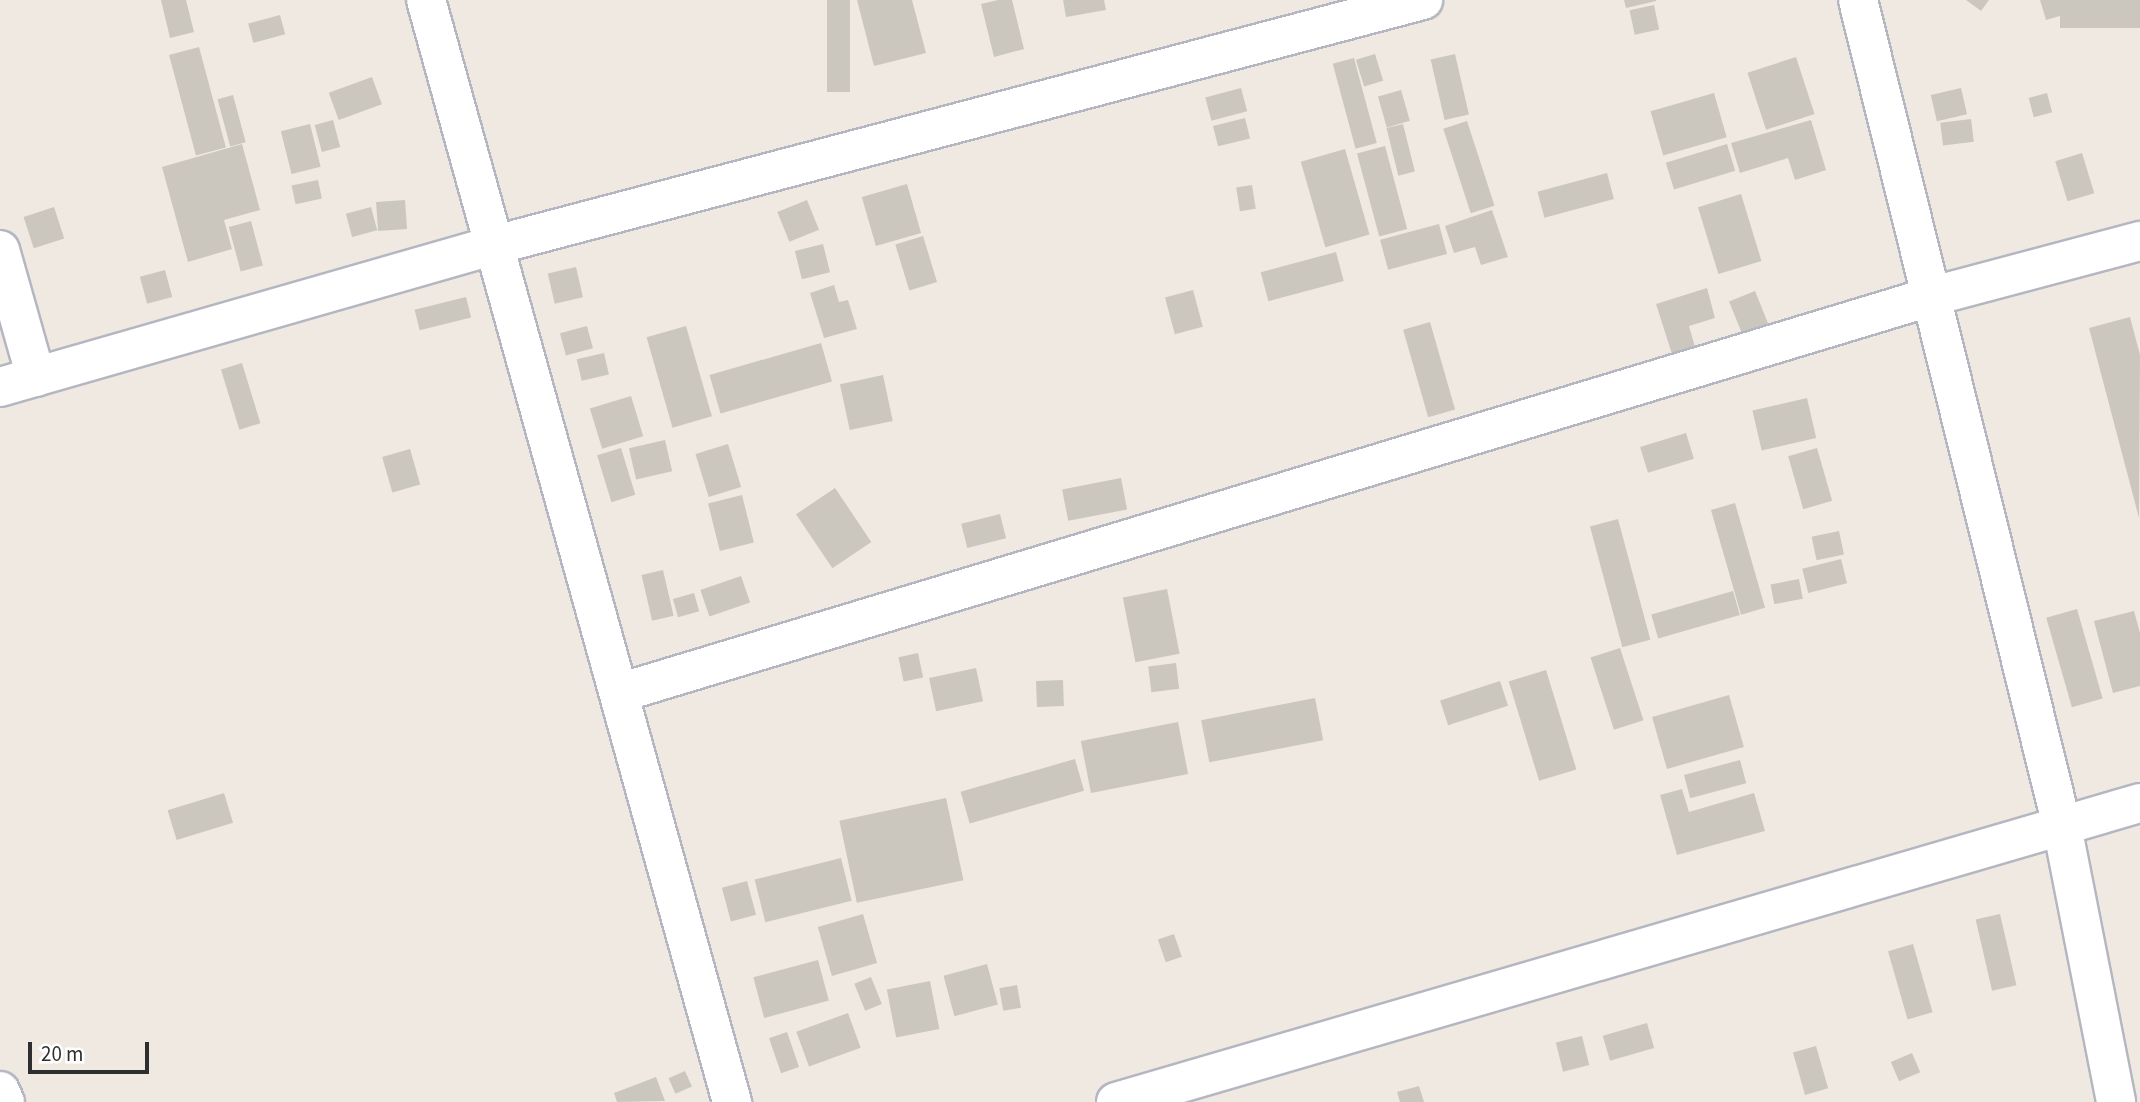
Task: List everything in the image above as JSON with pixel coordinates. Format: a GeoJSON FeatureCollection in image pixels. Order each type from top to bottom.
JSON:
{"type":"FeatureCollection","features":[{"type":"Feature","properties":{"kind":"street"},"geometry":{"type":"LineString","coordinates":[[426,0],[732,1102]]}},
{"type":"Feature","properties":{"kind":"street"},"geometry":{"type":"LineString","coordinates":[[0,387],[495,245],[1423,0]]}},
{"type":"Feature","properties":{"kind":"street"},"geometry":{"type":"LineString","coordinates":[[1858,0],[2062,826],[2116,1102]]}},
{"type":"Feature","properties":{"kind":"street"},"geometry":{"type":"LineString","coordinates":[[620,693],[1933,296],[2140,241]]}},
{"type":"Feature","properties":{"kind":"street"},"geometry":{"type":"LineString","coordinates":[[0,250],[36,377]]}},
{"type":"Feature","properties":{"kind":"street"},"geometry":{"type":"LineString","coordinates":[[1116,1102],[2140,803]]}},
{"type":"Feature","properties":{"kind":"street"},"geometry":{"type":"LineString","coordinates":[[0,1091],[5,1102]]}},
{"type":"Feature","properties":{"kind":"building"},"geometry":{"type":"Polygon","coordinates":[[[161,0],[186,0],[194,32],[170,38],[161,0]]]}},
{"type":"Feature","properties":{"kind":"building"},"geometry":{"type":"Polygon","coordinates":[[[827,0],[850,0],[850,92],[827,92],[827,0]]]}},
{"type":"Feature","properties":{"kind":"building"},"geometry":{"type":"Polygon","coordinates":[[[857,0],[912,0],[926,53],[874,66],[857,0]]]}},
{"type":"Feature","properties":{"kind":"building"},"geometry":{"type":"Polygon","coordinates":[[[1012,0],[1024,49],[994,57],[981,4],[1012,0]]]}},
{"type":"Feature","properties":{"kind":"building"},"geometry":{"type":"Polygon","coordinates":[[[1063,0],[1104,0],[1106,10],[1066,17],[1063,0]]]}},
{"type":"Feature","properties":{"kind":"building"},"geometry":{"type":"Polygon","coordinates":[[[1624,0],[1656,0],[1656,1],[1626,8],[1624,0]]]}},
{"type":"Feature","properties":{"kind":"building"},"geometry":{"type":"Polygon","coordinates":[[[1966,0],[1989,0],[1981,11],[1966,0]]]}},
{"type":"Feature","properties":{"kind":"building"},"geometry":{"type":"Polygon","coordinates":[[[2040,0],[2066,0],[2070,13],[2046,20],[2040,0]]]}},
{"type":"Feature","properties":{"kind":"building"},"geometry":{"type":"Polygon","coordinates":[[[2060,0],[2140,0],[2140,28],[2060,28],[2060,0]]]}},
{"type":"Feature","properties":{"kind":"building"},"geometry":{"type":"Polygon","coordinates":[[[1654,5],[1659,29],[1635,35],[1630,10],[1654,5]]]}},
{"type":"Feature","properties":{"kind":"building"},"geometry":{"type":"Polygon","coordinates":[[[280,15],[285,34],[253,43],[248,24],[280,15]]]}},
{"type":"Feature","properties":{"kind":"building"},"geometry":{"type":"Polygon","coordinates":[[[199,47],[226,147],[196,155],[169,55],[199,47]]]}},
{"type":"Feature","properties":{"kind":"building"},"geometry":{"type":"Polygon","coordinates":[[[1375,54],[1383,81],[1364,87],[1356,60],[1375,54]]]}},
{"type":"Feature","properties":{"kind":"building"},"geometry":{"type":"Polygon","coordinates":[[[1455,54],[1469,114],[1445,120],[1431,60],[1455,54]]]}},
{"type":"Feature","properties":{"kind":"building"},"geometry":{"type":"Polygon","coordinates":[[[1796,57],[1815,114],[1766,130],[1747,73],[1796,57]]]}},
{"type":"Feature","properties":{"kind":"building"},"geometry":{"type":"Polygon","coordinates":[[[1354,58],[1377,143],[1356,149],[1333,64],[1354,58]]]}},
{"type":"Feature","properties":{"kind":"building"},"geometry":{"type":"Polygon","coordinates":[[[372,77],[382,104],[339,120],[329,93],[372,77]]]}},
{"type":"Feature","properties":{"kind":"building"},"geometry":{"type":"Polygon","coordinates":[[[1241,88],[1247,111],[1211,121],[1205,98],[1241,88]]]}},
{"type":"Feature","properties":{"kind":"building"},"geometry":{"type":"Polygon","coordinates":[[[1961,88],[1967,114],[1937,121],[1931,95],[1961,88]]]}},
{"type":"Feature","properties":{"kind":"building"},"geometry":{"type":"Polygon","coordinates":[[[1401,90],[1410,121],[1387,127],[1378,97],[1401,90]]]}},
{"type":"Feature","properties":{"kind":"building"},"geometry":{"type":"Polygon","coordinates":[[[1714,93],[1727,137],[1663,155],[1651,111],[1714,93]]]}},
{"type":"Feature","properties":{"kind":"building"},"geometry":{"type":"Polygon","coordinates":[[[2047,93],[2052,112],[2034,117],[2029,98],[2047,93]]]}},
{"type":"Feature","properties":{"kind":"building"},"geometry":{"type":"Polygon","coordinates":[[[233,95],[246,142],[230,146],[218,99],[233,95]]]}},
{"type":"Feature","properties":{"kind":"building"},"geometry":{"type":"Polygon","coordinates":[[[1245,118],[1250,138],[1218,146],[1213,126],[1245,118]]]}},
{"type":"Feature","properties":{"kind":"building"},"geometry":{"type":"Polygon","coordinates":[[[1971,119],[1974,142],[1943,146],[1940,123],[1971,119]]]}},
{"type":"Feature","properties":{"kind":"building"},"geometry":{"type":"Polygon","coordinates":[[[333,120],[340,147],[322,152],[315,125],[333,120]]]}},
{"type":"Feature","properties":{"kind":"building"},"geometry":{"type":"Polygon","coordinates":[[[1811,120],[1826,170],[1795,180],[1788,158],[1740,173],[1731,143],[1811,120]]]}},
{"type":"Feature","properties":{"kind":"building"},"geometry":{"type":"Polygon","coordinates":[[[1467,121],[1495,206],[1471,213],[1443,129],[1467,121]]]}},
{"type":"Feature","properties":{"kind":"building"},"geometry":{"type":"Polygon","coordinates":[[[310,124],[321,167],[292,174],[281,131],[310,124]]]}},
{"type":"Feature","properties":{"kind":"building"},"geometry":{"type":"Polygon","coordinates":[[[1403,124],[1415,172],[1398,176],[1387,128],[1403,124]]]}},
{"type":"Feature","properties":{"kind":"building"},"geometry":{"type":"Polygon","coordinates":[[[242,144],[260,210],[224,220],[232,249],[188,262],[162,167],[242,144]]]}},
{"type":"Feature","properties":{"kind":"building"},"geometry":{"type":"Polygon","coordinates":[[[1727,144],[1735,171],[1674,189],[1666,163],[1727,144]]]}},
{"type":"Feature","properties":{"kind":"building"},"geometry":{"type":"Polygon","coordinates":[[[1385,146],[1407,229],[1379,237],[1357,154],[1385,146]]]}},
{"type":"Feature","properties":{"kind":"building"},"geometry":{"type":"Polygon","coordinates":[[[1345,149],[1370,235],[1325,247],[1301,162],[1345,149]]]}},
{"type":"Feature","properties":{"kind":"building"},"geometry":{"type":"Polygon","coordinates":[[[2082,153],[2094,193],[2068,201],[2055,161],[2082,153]]]}},
{"type":"Feature","properties":{"kind":"building"},"geometry":{"type":"Polygon","coordinates":[[[1607,173],[1614,199],[1544,218],[1537,192],[1607,173]]]}},
{"type":"Feature","properties":{"kind":"building"},"geometry":{"type":"Polygon","coordinates":[[[318,180],[322,199],[296,204],[292,186],[318,180]]]}},
{"type":"Feature","properties":{"kind":"building"},"geometry":{"type":"Polygon","coordinates":[[[907,184],[921,233],[876,246],[862,197],[907,184]]]}},
{"type":"Feature","properties":{"kind":"building"},"geometry":{"type":"Polygon","coordinates":[[[1252,185],[1256,209],[1240,211],[1236,188],[1252,185]]]}},
{"type":"Feature","properties":{"kind":"building"},"geometry":{"type":"Polygon","coordinates":[[[1741,194],[1761,261],[1718,274],[1698,207],[1741,194]]]}},
{"type":"Feature","properties":{"kind":"building"},"geometry":{"type":"Polygon","coordinates":[[[405,200],[407,229],[378,231],[376,202],[405,200]]]}},
{"type":"Feature","properties":{"kind":"building"},"geometry":{"type":"Polygon","coordinates":[[[807,200],[819,230],[789,242],[777,212],[807,200]]]}},
{"type":"Feature","properties":{"kind":"building"},"geometry":{"type":"Polygon","coordinates":[[[54,207],[64,238],[34,248],[24,217],[54,207]]]}},
{"type":"Feature","properties":{"kind":"building"},"geometry":{"type":"Polygon","coordinates":[[[371,207],[377,230],[352,237],[346,214],[371,207]]]}},
{"type":"Feature","properties":{"kind":"building"},"geometry":{"type":"Polygon","coordinates":[[[1492,210],[1508,257],[1481,265],[1475,247],[1454,253],[1445,226],[1492,210]]]}},
{"type":"Feature","properties":{"kind":"building"},"geometry":{"type":"Polygon","coordinates":[[[251,221],[263,265],[241,271],[229,227],[251,221]]]}},
{"type":"Feature","properties":{"kind":"building"},"geometry":{"type":"Polygon","coordinates":[[[1439,224],[1447,254],[1388,270],[1380,240],[1439,224]]]}},
{"type":"Feature","properties":{"kind":"building"},"geometry":{"type":"Polygon","coordinates":[[[923,236],[937,282],[909,290],[895,244],[923,236]]]}},
{"type":"Feature","properties":{"kind":"building"},"geometry":{"type":"Polygon","coordinates":[[[823,244],[830,272],[802,279],[795,251],[823,244]]]}},
{"type":"Feature","properties":{"kind":"building"},"geometry":{"type":"Polygon","coordinates":[[[1336,252],[1344,281],[1268,301],[1261,272],[1336,252]]]}},
{"type":"Feature","properties":{"kind":"building"},"geometry":{"type":"Polygon","coordinates":[[[576,267],[583,297],[555,304],[548,274],[576,267]]]}},
{"type":"Feature","properties":{"kind":"building"},"geometry":{"type":"Polygon","coordinates":[[[165,270],[172,297],[147,304],[140,277],[165,270]]]}},
{"type":"Feature","properties":{"kind":"building"},"geometry":{"type":"Polygon","coordinates":[[[834,285],[839,302],[848,300],[857,329],[824,338],[810,293],[834,285]]]}},
{"type":"Feature","properties":{"kind":"building"},"geometry":{"type":"Polygon","coordinates":[[[1707,288],[1715,318],[1689,326],[1695,347],[1672,354],[1656,304],[1707,288]]]}},
{"type":"Feature","properties":{"kind":"building"},"geometry":{"type":"Polygon","coordinates":[[[1193,290],[1203,327],[1175,334],[1165,298],[1193,290]]]}},
{"type":"Feature","properties":{"kind":"building"},"geometry":{"type":"Polygon","coordinates":[[[1755,291],[1769,325],[1743,336],[1729,301],[1755,291]]]}},
{"type":"Feature","properties":{"kind":"building"},"geometry":{"type":"Polygon","coordinates":[[[466,297],[471,317],[420,330],[415,310],[466,297]]]}},
{"type":"Feature","properties":{"kind":"building"},"geometry":{"type":"Polygon","coordinates":[[[2130,317],[2140,355],[2139,518],[2089,328],[2130,317]]]}},
{"type":"Feature","properties":{"kind":"building"},"geometry":{"type":"Polygon","coordinates":[[[1430,322],[1455,409],[1428,417],[1403,330],[1430,322]]]}},
{"type":"Feature","properties":{"kind":"building"},"geometry":{"type":"Polygon","coordinates":[[[587,326],[593,348],[566,355],[560,333],[587,326]]]}},
{"type":"Feature","properties":{"kind":"building"},"geometry":{"type":"Polygon","coordinates":[[[686,326],[712,416],[672,428],[647,337],[686,326]]]}},
{"type":"Feature","properties":{"kind":"building"},"geometry":{"type":"Polygon","coordinates":[[[821,343],[832,381],[721,413],[709,375],[821,343]]]}},
{"type":"Feature","properties":{"kind":"building"},"geometry":{"type":"Polygon","coordinates":[[[604,353],[609,374],[582,381],[577,359],[604,353]]]}},
{"type":"Feature","properties":{"kind":"building"},"geometry":{"type":"Polygon","coordinates":[[[242,363],[260,423],[239,430],[221,369],[242,363]]]}},
{"type":"Feature","properties":{"kind":"building"},"geometry":{"type":"Polygon","coordinates":[[[883,375],[893,421],[850,430],[840,384],[883,375]]]}},
{"type":"Feature","properties":{"kind":"building"},"geometry":{"type":"Polygon","coordinates":[[[631,396],[643,436],[602,449],[590,409],[631,396]]]}},
{"type":"Feature","properties":{"kind":"building"},"geometry":{"type":"Polygon","coordinates":[[[1807,398],[1816,438],[1762,451],[1752,411],[1807,398]]]}},
{"type":"Feature","properties":{"kind":"building"},"geometry":{"type":"Polygon","coordinates":[[[1686,433],[1694,459],[1648,473],[1640,447],[1686,433]]]}},
{"type":"Feature","properties":{"kind":"building"},"geometry":{"type":"Polygon","coordinates":[[[665,440],[672,471],[636,480],[629,448],[665,440]]]}},
{"type":"Feature","properties":{"kind":"building"},"geometry":{"type":"Polygon","coordinates":[[[728,444],[741,487],[709,497],[695,454],[728,444]]]}},
{"type":"Feature","properties":{"kind":"building"},"geometry":{"type":"Polygon","coordinates":[[[621,448],[635,495],[611,502],[597,455],[621,448]]]}},
{"type":"Feature","properties":{"kind":"building"},"geometry":{"type":"Polygon","coordinates":[[[1817,448],[1832,501],[1803,509],[1788,456],[1817,448]]]}},
{"type":"Feature","properties":{"kind":"building"},"geometry":{"type":"Polygon","coordinates":[[[410,449],[420,485],[392,493],[382,457],[410,449]]]}},
{"type":"Feature","properties":{"kind":"building"},"geometry":{"type":"Polygon","coordinates":[[[1121,478],[1127,509],[1068,521],[1062,489],[1121,478]]]}},
{"type":"Feature","properties":{"kind":"building"},"geometry":{"type":"Polygon","coordinates":[[[835,488],[871,542],[832,568],[796,514],[835,488]]]}},
{"type":"Feature","properties":{"kind":"building"},"geometry":{"type":"Polygon","coordinates":[[[742,495],[754,543],[720,551],[708,503],[742,495]]]}},
{"type":"Feature","properties":{"kind":"building"},"geometry":{"type":"Polygon","coordinates":[[[1735,503],[1765,608],[1741,615],[1711,510],[1735,503]]]}},
{"type":"Feature","properties":{"kind":"building"},"geometry":{"type":"Polygon","coordinates":[[[1000,514],[1006,538],[967,548],[961,524],[1000,514]]]}},
{"type":"Feature","properties":{"kind":"building"},"geometry":{"type":"Polygon","coordinates":[[[1618,519],[1650,640],[1622,647],[1590,527],[1618,519]]]}},
{"type":"Feature","properties":{"kind":"building"},"geometry":{"type":"Polygon","coordinates":[[[1839,531],[1844,554],[1817,560],[1812,537],[1839,531]]]}},
{"type":"Feature","properties":{"kind":"building"},"geometry":{"type":"Polygon","coordinates":[[[1841,559],[1847,583],[1808,593],[1802,569],[1841,559]]]}},
{"type":"Feature","properties":{"kind":"building"},"geometry":{"type":"Polygon","coordinates":[[[663,570],[674,616],[652,621],[642,575],[663,570]]]}},
{"type":"Feature","properties":{"kind":"building"},"geometry":{"type":"Polygon","coordinates":[[[741,576],[750,602],[709,616],[700,590],[741,576]]]}},
{"type":"Feature","properties":{"kind":"building"},"geometry":{"type":"Polygon","coordinates":[[[1799,579],[1803,599],[1774,604],[1771,585],[1799,579]]]}},
{"type":"Feature","properties":{"kind":"building"},"geometry":{"type":"Polygon","coordinates":[[[1167,589],[1180,654],[1135,662],[1123,598],[1167,589]]]}},
{"type":"Feature","properties":{"kind":"building"},"geometry":{"type":"Polygon","coordinates":[[[1733,591],[1740,615],[1658,638],[1651,614],[1733,591]]]}},
{"type":"Feature","properties":{"kind":"building"},"geometry":{"type":"Polygon","coordinates":[[[694,593],[699,611],[678,617],[673,599],[694,593]]]}},
{"type":"Feature","properties":{"kind":"building"},"geometry":{"type":"Polygon","coordinates":[[[2077,609],[2103,698],[2072,707],[2046,618],[2077,609]]]}},
{"type":"Feature","properties":{"kind":"building"},"geometry":{"type":"Polygon","coordinates":[[[2134,611],[2140,633],[2140,686],[2113,693],[2094,621],[2134,611]]]}},
{"type":"Feature","properties":{"kind":"building"},"geometry":{"type":"Polygon","coordinates":[[[1620,648],[1643,720],[1614,730],[1591,658],[1620,648]]]}},
{"type":"Feature","properties":{"kind":"building"},"geometry":{"type":"Polygon","coordinates":[[[918,653],[923,677],[904,682],[898,657],[918,653]]]}},
{"type":"Feature","properties":{"kind":"building"},"geometry":{"type":"Polygon","coordinates":[[[1176,663],[1179,689],[1151,692],[1148,666],[1176,663]]]}},
{"type":"Feature","properties":{"kind":"building"},"geometry":{"type":"Polygon","coordinates":[[[976,668],[983,701],[936,711],[929,678],[976,668]]]}},
{"type":"Feature","properties":{"kind":"building"},"geometry":{"type":"Polygon","coordinates":[[[1546,670],[1576,769],[1539,781],[1509,681],[1546,670]]]}},
{"type":"Feature","properties":{"kind":"building"},"geometry":{"type":"Polygon","coordinates":[[[1063,680],[1064,706],[1037,707],[1036,681],[1063,680]]]}},
{"type":"Feature","properties":{"kind":"building"},"geometry":{"type":"Polygon","coordinates":[[[1500,681],[1508,706],[1448,725],[1440,700],[1500,681]]]}},
{"type":"Feature","properties":{"kind":"building"},"geometry":{"type":"Polygon","coordinates":[[[1729,695],[1744,747],[1667,769],[1652,717],[1729,695]]]}},
{"type":"Feature","properties":{"kind":"building"},"geometry":{"type":"Polygon","coordinates":[[[1315,698],[1323,740],[1209,762],[1201,720],[1315,698]]]}},
{"type":"Feature","properties":{"kind":"building"},"geometry":{"type":"Polygon","coordinates":[[[1178,722],[1188,774],[1091,793],[1081,741],[1178,722]]]}},
{"type":"Feature","properties":{"kind":"building"},"geometry":{"type":"Polygon","coordinates":[[[1075,759],[1084,791],[970,824],[961,792],[1075,759]]]}},
{"type":"Feature","properties":{"kind":"building"},"geometry":{"type":"Polygon","coordinates":[[[1740,760],[1746,783],[1690,798],[1684,775],[1740,760]]]}},
{"type":"Feature","properties":{"kind":"building"},"geometry":{"type":"Polygon","coordinates":[[[1682,789],[1689,812],[1754,793],[1765,831],[1677,855],[1660,795],[1682,789]]]}},
{"type":"Feature","properties":{"kind":"building"},"geometry":{"type":"Polygon","coordinates":[[[224,793],[233,823],[177,840],[168,810],[224,793]]]}},
{"type":"Feature","properties":{"kind":"building"},"geometry":{"type":"Polygon","coordinates":[[[946,798],[963,880],[857,903],[839,821],[946,798]]]}},
{"type":"Feature","properties":{"kind":"building"},"geometry":{"type":"Polygon","coordinates":[[[841,858],[852,901],[765,922],[755,880],[841,858]]]}},
{"type":"Feature","properties":{"kind":"building"},"geometry":{"type":"Polygon","coordinates":[[[747,881],[756,915],[731,922],[722,888],[747,881]]]}},
{"type":"Feature","properties":{"kind":"building"},"geometry":{"type":"Polygon","coordinates":[[[863,914],[877,963],[832,976],[818,927],[863,914]]]}},
{"type":"Feature","properties":{"kind":"building"},"geometry":{"type":"Polygon","coordinates":[[[2000,914],[2016,985],[1992,991],[1976,920],[2000,914]]]}},
{"type":"Feature","properties":{"kind":"building"},"geometry":{"type":"Polygon","coordinates":[[[1174,934],[1182,957],[1166,962],[1158,940],[1174,934]]]}},
{"type":"Feature","properties":{"kind":"building"},"geometry":{"type":"Polygon","coordinates":[[[1913,944],[1933,1012],[1908,1019],[1888,951],[1913,944]]]}},
{"type":"Feature","properties":{"kind":"building"},"geometry":{"type":"Polygon","coordinates":[[[818,960],[829,1001],[764,1018],[753,977],[818,960]]]}},
{"type":"Feature","properties":{"kind":"building"},"geometry":{"type":"Polygon","coordinates":[[[987,964],[998,1005],[954,1016],[944,976],[987,964]]]}},
{"type":"Feature","properties":{"kind":"building"},"geometry":{"type":"Polygon","coordinates":[[[871,977],[882,1004],[865,1011],[854,984],[871,977]]]}},
{"type":"Feature","properties":{"kind":"building"},"geometry":{"type":"Polygon","coordinates":[[[930,981],[939,1029],[896,1037],[887,989],[930,981]]]}},
{"type":"Feature","properties":{"kind":"building"},"geometry":{"type":"Polygon","coordinates":[[[1017,985],[1021,1008],[1003,1011],[999,988],[1017,985]]]}},
{"type":"Feature","properties":{"kind":"building"},"geometry":{"type":"Polygon","coordinates":[[[848,1013],[861,1048],[809,1067],[796,1032],[848,1013]]]}},
{"type":"Feature","properties":{"kind":"building"},"geometry":{"type":"Polygon","coordinates":[[[1647,1023],[1654,1048],[1610,1061],[1603,1036],[1647,1023]]]}},
{"type":"Feature","properties":{"kind":"building"},"geometry":{"type":"Polygon","coordinates":[[[787,1032],[799,1067],[781,1073],[769,1038],[787,1032]]]}},
{"type":"Feature","properties":{"kind":"building"},"geometry":{"type":"Polygon","coordinates":[[[1582,1036],[1589,1065],[1563,1072],[1556,1043],[1582,1036]]]}},
{"type":"Feature","properties":{"kind":"building"},"geometry":{"type":"Polygon","coordinates":[[[1816,1046],[1828,1088],[1805,1095],[1793,1053],[1816,1046]]]}},
{"type":"Feature","properties":{"kind":"building"},"geometry":{"type":"Polygon","coordinates":[[[1912,1053],[1920,1072],[1899,1081],[1891,1062],[1912,1053]]]}},
{"type":"Feature","properties":{"kind":"building"},"geometry":{"type":"Polygon","coordinates":[[[685,1071],[692,1087],[675,1094],[669,1078],[685,1071]]]}},
{"type":"Feature","properties":{"kind":"building"},"geometry":{"type":"Polygon","coordinates":[[[656,1077],[665,1101],[617,1102],[614,1093],[656,1077]]]}},
{"type":"Feature","properties":{"kind":"building"},"geometry":{"type":"Polygon","coordinates":[[[1419,1086],[1424,1102],[1400,1102],[1397,1092],[1419,1086]]]}}]}
